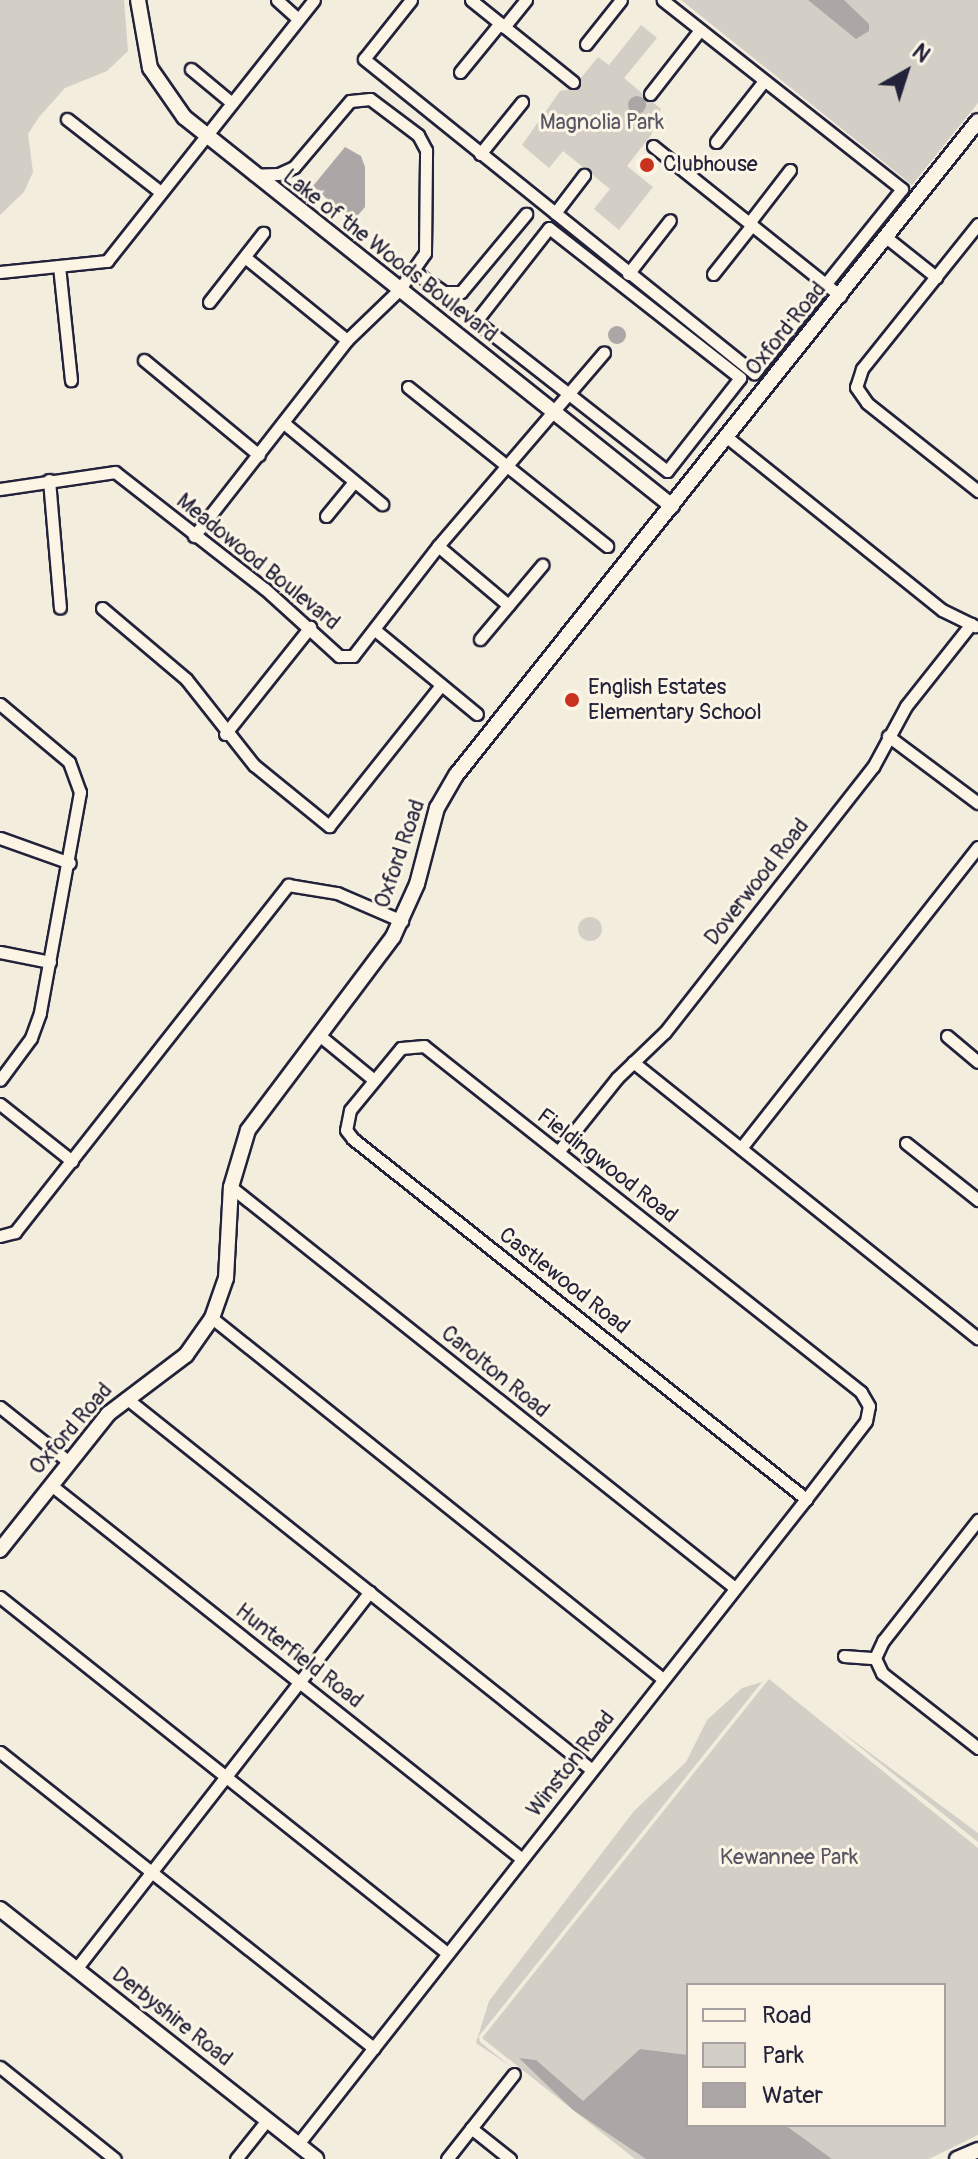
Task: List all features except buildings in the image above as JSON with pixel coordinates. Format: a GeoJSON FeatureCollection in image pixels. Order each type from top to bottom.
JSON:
{"type":"FeatureCollection","features":[{"type":"Feature","properties":{"kind":"street","name":"Lake of the Woods Boulevard"},"geometry":{"type":"LineString","coordinates":[[138,0],[150,68],[163,91],[205,136],[672,506]]}},
{"type":"Feature","properties":{"kind":"street"},"geometry":{"type":"LineString","coordinates":[[277,0],[298,19]]}},
{"type":"Feature","properties":{"kind":"street"},"geometry":{"type":"LineString","coordinates":[[0,272],[107,261],[159,191],[314,0]]}},
{"type":"Feature","properties":{"kind":"street"},"geometry":{"type":"LineString","coordinates":[[411,0],[364,59],[769,385]]}},
{"type":"Feature","properties":{"kind":"street"},"geometry":{"type":"LineString","coordinates":[[471,0],[573,82]]}},
{"type":"Feature","properties":{"kind":"street"},"geometry":{"type":"LineString","coordinates":[[460,72],[526,0]]}},
{"type":"Feature","properties":{"kind":"street"},"geometry":{"type":"LineString","coordinates":[[586,44],[621,0]]}},
{"type":"Feature","properties":{"kind":"street"},"geometry":{"type":"LineString","coordinates":[[663,0],[916,202]]}},
{"type":"Feature","properties":{"kind":"street"},"geometry":{"type":"LineString","coordinates":[[650,94],[700,30]]}},
{"type":"Feature","properties":{"kind":"street"},"geometry":{"type":"LineString","coordinates":[[191,69],[232,103]]}},
{"type":"Feature","properties":{"kind":"street"},"geometry":{"type":"LineString","coordinates":[[716,142],[764,81]]}},
{"type":"Feature","properties":{"kind":"street"},"geometry":{"type":"LineString","coordinates":[[194,536],[285,424],[347,340],[399,290],[415,272],[425,253],[426,150],[418,135],[360,97],[350,101],[294,167],[278,174],[252,174]]}},
{"type":"Feature","properties":{"kind":"street"},"geometry":{"type":"LineString","coordinates":[[480,154],[522,102]]}},
{"type":"Feature","properties":{"kind":"street"},"geometry":{"type":"LineString","coordinates":[[67,119],[159,191]]}},
{"type":"Feature","properties":{"kind":"street","name":"Oxford Road"},"geometry":{"type":"LineString","coordinates":[[0,1550],[69,1462],[126,1398],[186,1355],[212,1318],[226,1278],[231,1187],[248,1130],[402,921],[433,820],[452,782],[978,121]]}},
{"type":"Feature","properties":{"kind":"street"},"geometry":{"type":"LineString","coordinates":[[653,146],[840,296]]}},
{"type":"Feature","properties":{"kind":"street"},"geometry":{"type":"LineString","coordinates":[[713,274],[790,170]]}},
{"type":"Feature","properties":{"kind":"street"},"geometry":{"type":"LineString","coordinates":[[555,213],[584,175]]}},
{"type":"Feature","properties":{"kind":"street"},"geometry":{"type":"LineString","coordinates":[[754,373],[902,189]]}},
{"type":"Feature","properties":{"kind":"street"},"geometry":{"type":"LineString","coordinates":[[415,272],[444,292],[461,292],[526,214]]}},
{"type":"Feature","properties":{"kind":"street"},"geometry":{"type":"LineString","coordinates":[[628,274],[670,220]]}},
{"type":"Feature","properties":{"kind":"street"},"geometry":{"type":"LineString","coordinates":[[978,224],[862,369],[856,387],[867,403],[978,491]]}},
{"type":"Feature","properties":{"kind":"street"},"geometry":{"type":"LineString","coordinates":[[549,228],[740,378],[667,471],[569,396],[476,321],[549,228]]}},
{"type":"Feature","properties":{"kind":"street"},"geometry":{"type":"LineString","coordinates":[[209,302],[263,233]]}},
{"type":"Feature","properties":{"kind":"street"},"geometry":{"type":"LineString","coordinates":[[887,238],[936,277]]}},
{"type":"Feature","properties":{"kind":"street"},"geometry":{"type":"LineString","coordinates":[[246,258],[347,340]]}},
{"type":"Feature","properties":{"kind":"street"},"geometry":{"type":"LineString","coordinates":[[59,266],[71,380]]}},
{"type":"Feature","properties":{"kind":"street","name":"Meadowood Boulevard"},"geometry":{"type":"LineString","coordinates":[[0,489],[115,472],[310,627],[339,656],[353,656],[438,546],[510,468],[604,352]]}},
{"type":"Feature","properties":{"kind":"street"},"geometry":{"type":"LineString","coordinates":[[144,360],[259,455]]}},
{"type":"Feature","properties":{"kind":"street"},"geometry":{"type":"LineString","coordinates":[[408,387],[607,546]]}},
{"type":"Feature","properties":{"kind":"street"},"geometry":{"type":"LineString","coordinates":[[285,424],[382,504]]}},
{"type":"Feature","properties":{"kind":"street"},"geometry":{"type":"LineString","coordinates":[[728,438],[942,610],[975,626]]}},
{"type":"Feature","properties":{"kind":"street"},"geometry":{"type":"LineString","coordinates":[[49,480],[60,608]]}},
{"type":"Feature","properties":{"kind":"street"},"geometry":{"type":"LineString","coordinates":[[326,516],[353,483]]}},
{"type":"Feature","properties":{"kind":"street"},"geometry":{"type":"LineString","coordinates":[[438,546],[508,605]]}},
{"type":"Feature","properties":{"kind":"street"},"geometry":{"type":"LineString","coordinates":[[480,639],[542,565]]}},
{"type":"Feature","properties":{"kind":"street"},"geometry":{"type":"LineString","coordinates":[[102,608],[186,679],[225,734],[254,765],[329,826],[441,685]]}},
{"type":"Feature","properties":{"kind":"street","name":"Doverwood Road"},"geometry":{"type":"LineString","coordinates":[[558,1152],[633,1062],[665,1032],[873,767],[888,736],[975,626]]}},
{"type":"Feature","properties":{"kind":"street"},"geometry":{"type":"LineString","coordinates":[[225,734],[310,627]]}},
{"type":"Feature","properties":{"kind":"street"},"geometry":{"type":"LineString","coordinates":[[375,630],[477,714]]}},
{"type":"Feature","properties":{"kind":"street"},"geometry":{"type":"LineString","coordinates":[[0,704],[57,749],[76,777],[80,809],[35,1030],[0,1080]]}},
{"type":"Feature","properties":{"kind":"street"},"geometry":{"type":"LineString","coordinates":[[888,736],[978,803]]}},
{"type":"Feature","properties":{"kind":"street"},"geometry":{"type":"LineString","coordinates":[[0,838],[70,863]]}},
{"type":"Feature","properties":{"kind":"street"},"geometry":{"type":"LineString","coordinates":[[741,1148],[978,847]]}},
{"type":"Feature","properties":{"kind":"street"},"geometry":{"type":"LineString","coordinates":[[2,1237],[15,1232],[288,885],[337,893],[402,921]]}},
{"type":"Feature","properties":{"kind":"street"},"geometry":{"type":"LineString","coordinates":[[0,952],[50,962]]}},
{"type":"Feature","properties":{"kind":"street"},"geometry":{"type":"LineString","coordinates":[[319,1035],[374,1080]]}},
{"type":"Feature","properties":{"kind":"street"},"geometry":{"type":"LineString","coordinates":[[947,1036],[978,1062]]}},
{"type":"Feature","properties":{"kind":"street","name":"Fieldingwood Road"},"geometry":{"type":"LineString","coordinates":[[374,1080],[401,1048],[419,1043],[861,1392],[869,1406]]}},
{"type":"Feature","properties":{"kind":"street"},"geometry":{"type":"LineString","coordinates":[[633,1062],[978,1338]]}},
{"type":"Feature","properties":{"kind":"street","name":"Castlewood Road"},"geometry":{"type":"LineString","coordinates":[[374,1080],[345,1120],[353,1139],[806,1499]]}},
{"type":"Feature","properties":{"kind":"street"},"geometry":{"type":"LineString","coordinates":[[0,1104],[72,1161]]}},
{"type":"Feature","properties":{"kind":"street"},"geometry":{"type":"LineString","coordinates":[[906,1143],[978,1200]]}},
{"type":"Feature","properties":{"kind":"street","name":"Carolton Road"},"geometry":{"type":"LineString","coordinates":[[231,1187],[735,1588]]}},
{"type":"Feature","properties":{"kind":"street"},"geometry":{"type":"LineString","coordinates":[[212,1318],[663,1679]]}},
{"type":"Feature","properties":{"kind":"street"},"geometry":{"type":"LineString","coordinates":[[126,1398],[592,1770]]}},
{"type":"Feature","properties":{"kind":"street","name":"Winston Road"},"geometry":{"type":"LineString","coordinates":[[298,2144],[806,1499],[866,1421],[869,1406]]}},
{"type":"Feature","properties":{"kind":"street"},"geometry":{"type":"LineString","coordinates":[[0,1407],[69,1462]]}},
{"type":"Feature","properties":{"kind":"street","name":"Hunterfield Road"},"geometry":{"type":"LineString","coordinates":[[51,1485],[522,1859]]}},
{"type":"Feature","properties":{"kind":"street"},"geometry":{"type":"LineString","coordinates":[[875,1658],[883,1641],[978,1520]]}},
{"type":"Feature","properties":{"kind":"street"},"geometry":{"type":"LineString","coordinates":[[76,1969],[370,1592]]}},
{"type":"Feature","properties":{"kind":"street"},"geometry":{"type":"LineString","coordinates":[[0,1597],[447,1953]]}},
{"type":"Feature","properties":{"kind":"street"},"geometry":{"type":"LineString","coordinates":[[844,1656],[875,1658]]}},
{"type":"Feature","properties":{"kind":"street"},"geometry":{"type":"LineString","coordinates":[[875,1658],[882,1673],[978,1748]]}},
{"type":"Feature","properties":{"kind":"street"},"geometry":{"type":"LineString","coordinates":[[0,1752],[374,2048]]}},
{"type":"Feature","properties":{"kind":"street","name":"Derbyshire Road"},"geometry":{"type":"LineString","coordinates":[[0,1909],[316,2159]]}},
{"type":"Feature","properties":{"kind":"street"},"geometry":{"type":"LineString","coordinates":[[0,2067],[115,2159]]}},
{"type":"Feature","properties":{"kind":"street"},"geometry":{"type":"LineString","coordinates":[[447,2159],[514,2074]]}},
{"type":"Feature","properties":{"kind":"street"},"geometry":{"type":"LineString","coordinates":[[236,2159],[267,2120]]}},
{"type":"Feature","properties":{"kind":"street"},"geometry":{"type":"LineString","coordinates":[[471,2128],[510,2159]]}},
{"type":"Feature","properties":{"kind":"street"},"geometry":{"type":"LineString","coordinates":[[957,2159],[978,2150]]}},
{"type":"Feature","properties":{"kind":"green space"},"geometry":{"type":"Polygon","coordinates":[[[0,0],[124,0],[128,51],[107,71],[65,88],[39,117],[28,134],[33,172],[24,192],[0,215],[0,0]]]}},
{"type":"Feature","properties":{"kind":"green space"},"geometry":{"type":"Polygon","coordinates":[[[681,0],[978,0],[978,103],[912,185],[681,0]]]}},
{"type":"Feature","properties":{"kind":"green space","name":"Magnolia Park"},"geometry":{"type":"Polygon","coordinates":[[[641,25],[657,38],[624,78],[661,109],[651,135],[627,166],[653,187],[619,230],[594,209],[610,189],[563,151],[549,168],[522,145],[560,91],[572,89],[598,57],[609,65],[641,25]]]}},
{"type":"Feature","properties":{"kind":"green space"},"geometry":{"type":"Polygon","coordinates":[[[585,917],[595,917],[602,924],[602,934],[595,941],[585,941],[578,934],[578,924],[585,917]]]}},
{"type":"Feature","properties":{"kind":"green space","name":"Kewannee Park"},"geometry":{"type":"Polygon","coordinates":[[[769,1679],[978,1848],[978,2135],[929,2159],[635,2159],[482,2038],[769,1679]]]}},
{"type":"Feature","properties":{"kind":"green space"},"geometry":{"type":"Polygon","coordinates":[[[762,1682],[479,2036],[480,2042],[513,2068],[476,2043],[489,2001],[634,1811],[686,1762],[707,1720],[742,1688],[762,1682]]]}},
{"type":"Feature","properties":{"kind":"green space"},"geometry":{"type":"Polygon","coordinates":[[[835,1727],[978,1833],[978,1842],[835,1727]]]}},
{"type":"Feature","properties":{"kind":"water"},"geometry":{"type":"Polygon","coordinates":[[[808,0],[844,0],[869,24],[869,31],[856,39],[808,0]]]}},
{"type":"Feature","properties":{"kind":"water"},"geometry":{"type":"Polygon","coordinates":[[[637,96],[646,105],[637,114],[628,105],[637,96]]]}},
{"type":"Feature","properties":{"kind":"water"},"geometry":{"type":"Polygon","coordinates":[[[345,147],[361,156],[365,167],[365,207],[352,222],[313,186],[345,147]]]}},
{"type":"Feature","properties":{"kind":"water"},"geometry":{"type":"Polygon","coordinates":[[[617,326],[626,335],[617,344],[608,335],[617,326]]]}},
{"type":"Feature","properties":{"kind":"water"},"geometry":{"type":"Polygon","coordinates":[[[640,2049],[686,2055],[686,2127],[788,2127],[832,2159],[646,2159],[573,2110],[519,2058],[536,2060],[583,2101],[640,2049]]]}},
{"type":"Feature","properties":{"kind":"place","name":"Clubhouse"},"geometry":{"type":"Point","coordinates":[647,165]}},
{"type":"Feature","properties":{"kind":"place","name":"English Estates Elementary School"},"geometry":{"type":"Point","coordinates":[572,700]}}]}
